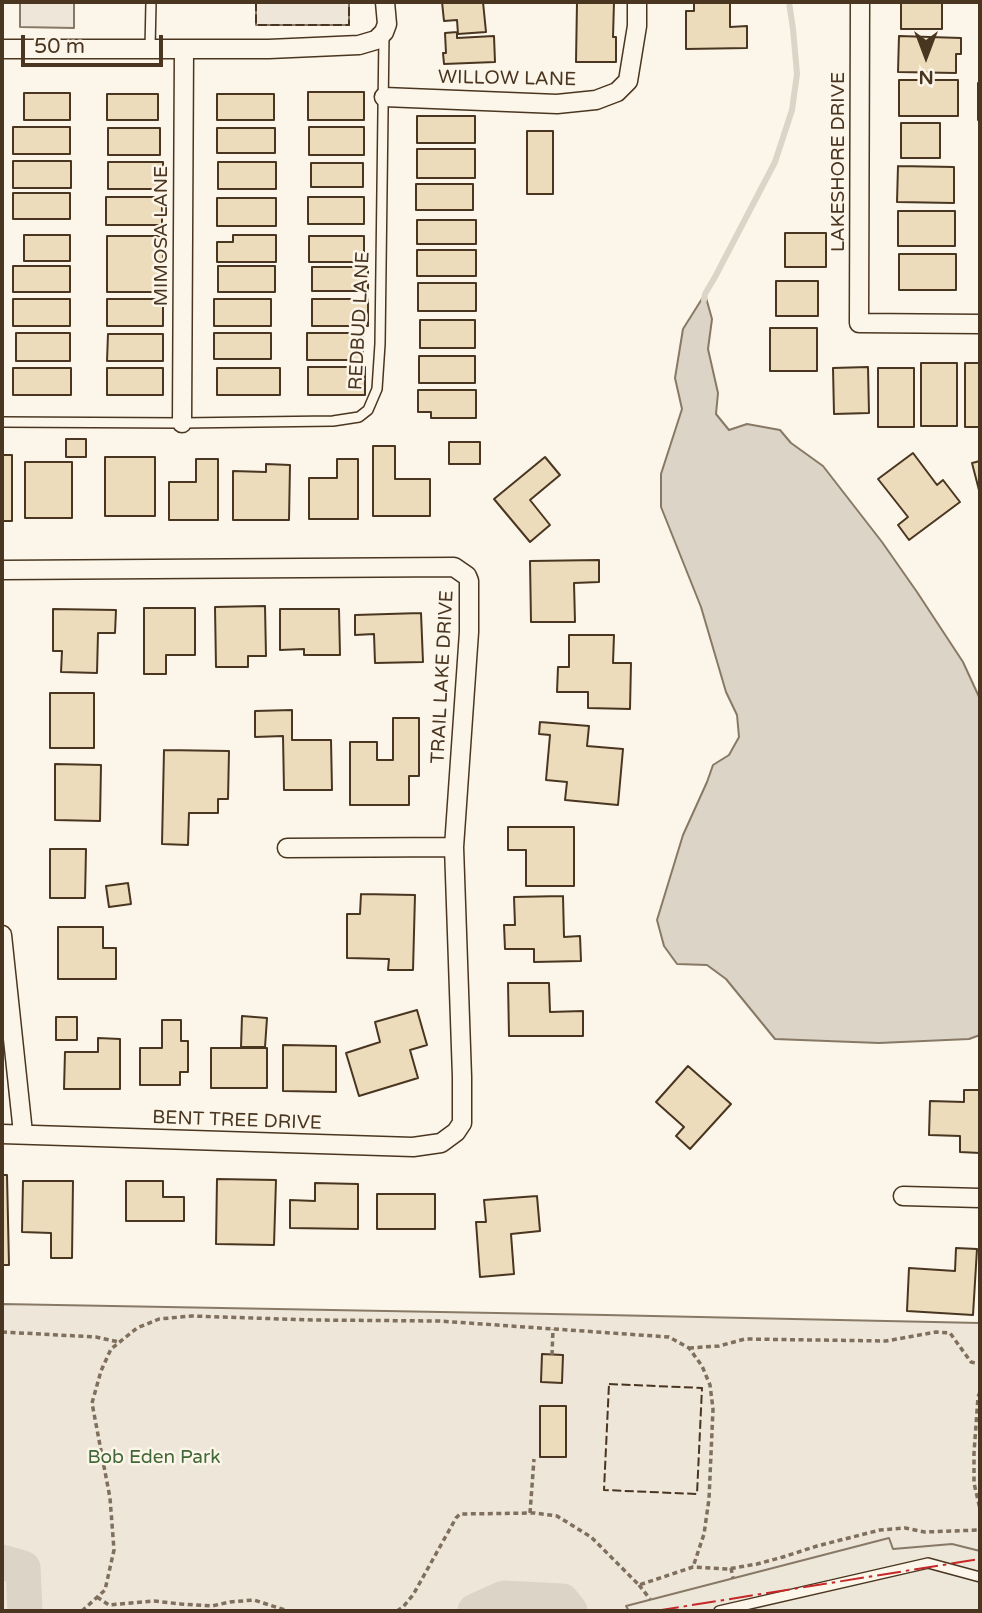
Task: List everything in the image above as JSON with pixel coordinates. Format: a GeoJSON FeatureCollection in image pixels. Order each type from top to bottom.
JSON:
{"type":"FeatureCollection","features":[{"type":"Feature","properties":{"kind":"street"},"geometry":{"type":"LineString","coordinates":[[2,49],[269,49],[359,45],[376,40],[384,32],[387,24],[385,2]]}},
{"type":"Feature","properties":{"kind":"street","name":"WILLOW LANE"},"geometry":{"type":"LineString","coordinates":[[384,97],[557,104],[596,100],[617,92],[628,81],[637,26],[637,2]]}},
{"type":"Feature","properties":{"kind":"street","name":"LAKESHORE DRIVE"},"geometry":{"type":"LineString","coordinates":[[860,2],[859,323],[980,324]]}},
{"type":"Feature","properties":{"kind":"street","name":"MIMOSA LANE"},"geometry":{"type":"LineString","coordinates":[[182,423],[184,49]]}},
{"type":"Feature","properties":{"kind":"street","name":"TRAIL LAKE DRIVE"},"geometry":{"type":"LineString","coordinates":[[2,570],[453,567],[467,576],[469,632],[454,847],[462,1123]]}},
{"type":"Feature","properties":{"kind":"street"},"geometry":{"type":"LineString","coordinates":[[2,570],[2,580]]}},
{"type":"Feature","properties":{"kind":"street"},"geometry":{"type":"LineString","coordinates":[[286,848],[454,847]]}},
{"type":"Feature","properties":{"kind":"street"},"geometry":{"type":"LineString","coordinates":[[2,935],[23,1133]]}},
{"type":"Feature","properties":{"kind":"street","name":"BENT TREE DRIVE"},"geometry":{"type":"LineString","coordinates":[[2,1133],[413,1147],[441,1143],[456,1132],[462,1123]]}},
{"type":"Feature","properties":{"kind":"street"},"geometry":{"type":"LineString","coordinates":[[903,1196],[980,1198]]}},
{"type":"Feature","properties":{"kind":"lane"},"geometry":{"type":"LineString","coordinates":[[150,49],[151,2]]}},
{"type":"Feature","properties":{"kind":"lane","name":"REDBUD LANE"},"geometry":{"type":"LineString","coordinates":[[2,422],[333,421],[359,416],[368,410],[377,389],[380,344],[384,32]]}},
{"type":"Feature","properties":{"kind":"lane"},"geometry":{"type":"LineString","coordinates":[[719,1611],[928,1563],[980,1577]]}},
{"type":"Feature","properties":{"kind":"path"},"geometry":{"type":"LineString","coordinates":[[82,1611],[105,1590],[114,1550],[104,1457],[97,1437],[92,1403],[101,1371],[111,1349],[137,1328],[159,1319],[192,1316],[439,1321],[669,1337],[689,1348],[702,1366],[710,1385],[713,1409],[709,1499],[704,1534],[693,1567]]}},
{"type":"Feature","properties":{"kind":"path"},"geometry":{"type":"LineString","coordinates":[[552,1355],[553,1329]]}},
{"type":"Feature","properties":{"kind":"path"},"geometry":{"type":"LineString","coordinates":[[2,1332],[96,1337],[119,1342]]}},
{"type":"Feature","properties":{"kind":"path"},"geometry":{"type":"LineString","coordinates":[[689,1348],[719,1346],[745,1339],[886,1341],[936,1332],[950,1333],[971,1362],[980,1364]]}},
{"type":"Feature","properties":{"kind":"path"},"geometry":{"type":"LineString","coordinates":[[980,1392],[974,1483],[980,1509]]}},
{"type":"Feature","properties":{"kind":"path"},"geometry":{"type":"LineString","coordinates":[[530,1513],[534,1459]]}},
{"type":"Feature","properties":{"kind":"path"},"geometry":{"type":"LineString","coordinates":[[397,1611],[413,1595],[460,1514],[530,1513],[557,1516],[591,1537],[650,1599]]}},
{"type":"Feature","properties":{"kind":"path"},"geometry":{"type":"LineString","coordinates":[[639,1585],[693,1567],[731,1568],[783,1557],[880,1530],[905,1528],[925,1532],[980,1531]]}},
{"type":"Feature","properties":{"kind":"path"},"geometry":{"type":"LineString","coordinates":[[731,1568],[733,1578]]}},
{"type":"Feature","properties":{"kind":"path"},"geometry":{"type":"LineString","coordinates":[[97,1597],[108,1605],[154,1601],[212,1606],[254,1600],[288,1611]]}},
{"type":"Feature","properties":{"kind":"green space"},"geometry":{"type":"Polygon","coordinates":[[[20,2],[74,2],[74,28],[20,27],[20,2]]]}},
{"type":"Feature","properties":{"kind":"green space"},"geometry":{"type":"Polygon","coordinates":[[[256,2],[349,2],[349,25],[256,25],[256,2]]]}},
{"type":"Feature","properties":{"kind":"green space","name":"Bob Eden Park"},"geometry":{"type":"Polygon","coordinates":[[[2,1304],[980,1323],[980,1611],[2,1611],[2,1304]]]}},
{"type":"Feature","properties":{"kind":"shaded area"},"geometry":{"type":"Polygon","coordinates":[[[705,294],[712,319],[708,349],[718,393],[716,414],[729,430],[747,424],[780,430],[791,443],[823,466],[917,592],[963,662],[980,699],[980,1035],[969,1039],[879,1043],[775,1039],[726,979],[707,965],[677,964],[664,946],[657,920],[683,835],[713,765],[729,755],[739,737],[737,715],[726,692],[701,607],[661,507],[661,474],[682,409],[675,378],[683,329],[705,294]]]}},
{"type":"Feature","properties":{"kind":"shaded area"},"geometry":{"type":"Polygon","coordinates":[[[889,1538],[893,1549],[952,1544],[980,1551],[980,1611],[629,1611],[626,1606],[889,1538]]]}},
{"type":"Feature","properties":{"kind":"building"},"geometry":{"type":"Polygon","coordinates":[[[442,2],[483,2],[486,32],[458,34],[457,20],[444,21],[442,2]]]}},
{"type":"Feature","properties":{"kind":"building"},"geometry":{"type":"Polygon","coordinates":[[[577,2],[614,2],[613,37],[616,37],[616,62],[576,62],[577,2]]]}},
{"type":"Feature","properties":{"kind":"building"},"geometry":{"type":"Polygon","coordinates":[[[694,2],[730,2],[730,27],[747,26],[747,48],[686,49],[686,11],[694,11],[694,2]]]}},
{"type":"Feature","properties":{"kind":"building"},"geometry":{"type":"Polygon","coordinates":[[[901,2],[942,2],[942,29],[901,29],[901,2]]]}},
{"type":"Feature","properties":{"kind":"building"},"geometry":{"type":"Polygon","coordinates":[[[457,32],[457,38],[494,36],[495,62],[444,64],[445,33],[457,32]]]}},
{"type":"Feature","properties":{"kind":"building"},"geometry":{"type":"Polygon","coordinates":[[[899,36],[961,38],[961,54],[956,54],[956,73],[898,72],[899,36]]]}},
{"type":"Feature","properties":{"kind":"building"},"geometry":{"type":"Polygon","coordinates":[[[899,80],[958,80],[958,116],[899,116],[899,80]]]}},
{"type":"Feature","properties":{"kind":"building"},"geometry":{"type":"Polygon","coordinates":[[[980,83],[980,120],[978,120],[980,83]]]}},
{"type":"Feature","properties":{"kind":"building"},"geometry":{"type":"Polygon","coordinates":[[[308,92],[364,92],[364,120],[308,120],[308,92]]]}},
{"type":"Feature","properties":{"kind":"building"},"geometry":{"type":"Polygon","coordinates":[[[24,93],[70,93],[70,120],[24,120],[24,93]]]}},
{"type":"Feature","properties":{"kind":"building"},"geometry":{"type":"Polygon","coordinates":[[[107,94],[158,94],[158,120],[107,120],[107,94]]]}},
{"type":"Feature","properties":{"kind":"building"},"geometry":{"type":"Polygon","coordinates":[[[217,94],[274,94],[274,120],[217,120],[217,94]]]}},
{"type":"Feature","properties":{"kind":"building"},"geometry":{"type":"Polygon","coordinates":[[[417,116],[475,116],[475,143],[417,143],[417,116]]]}},
{"type":"Feature","properties":{"kind":"building"},"geometry":{"type":"Polygon","coordinates":[[[901,123],[940,123],[940,158],[901,158],[901,123]]]}},
{"type":"Feature","properties":{"kind":"building"},"geometry":{"type":"Polygon","coordinates":[[[13,127],[70,127],[70,154],[13,154],[13,127]]]}},
{"type":"Feature","properties":{"kind":"building"},"geometry":{"type":"Polygon","coordinates":[[[309,127],[364,127],[364,155],[309,155],[309,127]]]}},
{"type":"Feature","properties":{"kind":"building"},"geometry":{"type":"Polygon","coordinates":[[[108,128],[160,128],[160,155],[108,155],[108,128]]]}},
{"type":"Feature","properties":{"kind":"building"},"geometry":{"type":"Polygon","coordinates":[[[217,128],[275,128],[275,153],[217,153],[217,128]]]}},
{"type":"Feature","properties":{"kind":"building"},"geometry":{"type":"Polygon","coordinates":[[[527,131],[553,131],[553,194],[527,194],[527,131]]]}},
{"type":"Feature","properties":{"kind":"building"},"geometry":{"type":"Polygon","coordinates":[[[417,149],[475,149],[475,178],[417,178],[417,149]]]}},
{"type":"Feature","properties":{"kind":"building"},"geometry":{"type":"Polygon","coordinates":[[[13,161],[71,161],[71,188],[13,188],[13,161]]]}},
{"type":"Feature","properties":{"kind":"building"},"geometry":{"type":"Polygon","coordinates":[[[108,162],[163,162],[163,189],[108,189],[108,162]]]}},
{"type":"Feature","properties":{"kind":"building"},"geometry":{"type":"Polygon","coordinates":[[[218,162],[276,162],[276,189],[218,189],[218,162]]]}},
{"type":"Feature","properties":{"kind":"building"},"geometry":{"type":"Polygon","coordinates":[[[311,163],[363,163],[363,187],[311,187],[311,163]]]}},
{"type":"Feature","properties":{"kind":"building"},"geometry":{"type":"Polygon","coordinates":[[[898,166],[954,167],[954,203],[897,202],[898,166]]]}},
{"type":"Feature","properties":{"kind":"building"},"geometry":{"type":"Polygon","coordinates":[[[416,184],[473,184],[473,210],[416,210],[416,184]]]}},
{"type":"Feature","properties":{"kind":"building"},"geometry":{"type":"Polygon","coordinates":[[[13,193],[70,193],[70,219],[13,219],[13,193]]]}},
{"type":"Feature","properties":{"kind":"building"},"geometry":{"type":"Polygon","coordinates":[[[106,197],[162,197],[162,225],[106,225],[106,197]]]}},
{"type":"Feature","properties":{"kind":"building"},"geometry":{"type":"Polygon","coordinates":[[[308,197],[364,197],[364,224],[308,224],[308,197]]]}},
{"type":"Feature","properties":{"kind":"building"},"geometry":{"type":"Polygon","coordinates":[[[217,198],[276,198],[276,226],[217,226],[217,198]]]}},
{"type":"Feature","properties":{"kind":"building"},"geometry":{"type":"Polygon","coordinates":[[[898,211],[955,211],[955,246],[898,246],[898,211]]]}},
{"type":"Feature","properties":{"kind":"building"},"geometry":{"type":"Polygon","coordinates":[[[417,220],[476,220],[476,244],[417,244],[417,220]]]}},
{"type":"Feature","properties":{"kind":"building"},"geometry":{"type":"Polygon","coordinates":[[[785,233],[826,233],[826,267],[785,267],[785,233]]]}},
{"type":"Feature","properties":{"kind":"building"},"geometry":{"type":"Polygon","coordinates":[[[24,235],[70,235],[70,261],[24,261],[24,235]]]}},
{"type":"Feature","properties":{"kind":"building"},"geometry":{"type":"Polygon","coordinates":[[[233,235],[276,235],[276,262],[217,262],[217,242],[233,242],[233,235]]]}},
{"type":"Feature","properties":{"kind":"building"},"geometry":{"type":"Polygon","coordinates":[[[107,236],[163,236],[163,292],[107,292],[107,236]]]}},
{"type":"Feature","properties":{"kind":"building"},"geometry":{"type":"Polygon","coordinates":[[[309,236],[364,236],[364,262],[309,262],[309,236]]]}},
{"type":"Feature","properties":{"kind":"building"},"geometry":{"type":"Polygon","coordinates":[[[417,250],[476,250],[476,276],[417,276],[417,250]]]}},
{"type":"Feature","properties":{"kind":"building"},"geometry":{"type":"Polygon","coordinates":[[[899,254],[956,254],[956,290],[899,290],[899,254]]]}},
{"type":"Feature","properties":{"kind":"building"},"geometry":{"type":"Polygon","coordinates":[[[13,266],[70,266],[70,292],[13,292],[13,266]]]}},
{"type":"Feature","properties":{"kind":"building"},"geometry":{"type":"Polygon","coordinates":[[[218,266],[275,266],[275,292],[218,292],[218,266]]]}},
{"type":"Feature","properties":{"kind":"building"},"geometry":{"type":"Polygon","coordinates":[[[312,267],[368,267],[368,291],[312,291],[312,267]]]}},
{"type":"Feature","properties":{"kind":"building"},"geometry":{"type":"Polygon","coordinates":[[[776,281],[818,281],[818,316],[776,316],[776,281]]]}},
{"type":"Feature","properties":{"kind":"building"},"geometry":{"type":"Polygon","coordinates":[[[418,283],[476,283],[476,311],[418,311],[418,283]]]}},
{"type":"Feature","properties":{"kind":"building"},"geometry":{"type":"Polygon","coordinates":[[[13,299],[70,299],[70,326],[13,326],[13,299]]]}},
{"type":"Feature","properties":{"kind":"building"},"geometry":{"type":"Polygon","coordinates":[[[107,299],[163,299],[163,326],[107,326],[107,299]]]}},
{"type":"Feature","properties":{"kind":"building"},"geometry":{"type":"Polygon","coordinates":[[[214,299],[271,299],[271,326],[214,326],[214,299]]]}},
{"type":"Feature","properties":{"kind":"building"},"geometry":{"type":"Polygon","coordinates":[[[312,299],[368,299],[368,326],[312,326],[312,299]]]}},
{"type":"Feature","properties":{"kind":"building"},"geometry":{"type":"Polygon","coordinates":[[[420,320],[475,320],[475,348],[420,348],[420,320]]]}},
{"type":"Feature","properties":{"kind":"building"},"geometry":{"type":"Polygon","coordinates":[[[770,328],[817,328],[817,371],[770,371],[770,328]]]}},
{"type":"Feature","properties":{"kind":"building"},"geometry":{"type":"Polygon","coordinates":[[[16,333],[70,333],[70,361],[16,361],[16,333]]]}},
{"type":"Feature","properties":{"kind":"building"},"geometry":{"type":"Polygon","coordinates":[[[214,333],[271,333],[271,359],[214,359],[214,333]]]}},
{"type":"Feature","properties":{"kind":"building"},"geometry":{"type":"Polygon","coordinates":[[[307,333],[363,333],[363,360],[307,360],[307,333]]]}},
{"type":"Feature","properties":{"kind":"building"},"geometry":{"type":"Polygon","coordinates":[[[108,334],[163,334],[163,361],[107,361],[108,334]]]}},
{"type":"Feature","properties":{"kind":"building"},"geometry":{"type":"Polygon","coordinates":[[[419,356],[475,356],[475,383],[419,383],[419,356]]]}},
{"type":"Feature","properties":{"kind":"building"},"geometry":{"type":"Polygon","coordinates":[[[921,363],[957,363],[957,426],[921,426],[921,363]]]}},
{"type":"Feature","properties":{"kind":"building"},"geometry":{"type":"Polygon","coordinates":[[[965,363],[980,363],[980,427],[965,427],[965,363]]]}},
{"type":"Feature","properties":{"kind":"building"},"geometry":{"type":"Polygon","coordinates":[[[308,367],[365,367],[365,395],[308,395],[308,367]]]}},
{"type":"Feature","properties":{"kind":"building"},"geometry":{"type":"Polygon","coordinates":[[[868,367],[869,413],[834,414],[833,368],[868,367]]]}},
{"type":"Feature","properties":{"kind":"building"},"geometry":{"type":"Polygon","coordinates":[[[13,368],[71,368],[71,395],[13,395],[13,368]]]}},
{"type":"Feature","properties":{"kind":"building"},"geometry":{"type":"Polygon","coordinates":[[[107,368],[163,368],[163,395],[107,395],[107,368]]]}},
{"type":"Feature","properties":{"kind":"building"},"geometry":{"type":"Polygon","coordinates":[[[217,368],[280,368],[280,395],[217,395],[217,368]]]}},
{"type":"Feature","properties":{"kind":"building"},"geometry":{"type":"Polygon","coordinates":[[[878,368],[914,368],[914,427],[878,427],[878,368]]]}},
{"type":"Feature","properties":{"kind":"building"},"geometry":{"type":"Polygon","coordinates":[[[418,390],[476,390],[476,418],[431,418],[431,412],[418,412],[418,390]]]}},
{"type":"Feature","properties":{"kind":"building"},"geometry":{"type":"Polygon","coordinates":[[[66,439],[86,439],[86,457],[66,457],[66,439]]]}},
{"type":"Feature","properties":{"kind":"building"},"geometry":{"type":"Polygon","coordinates":[[[449,442],[480,442],[480,464],[449,464],[449,442]]]}},
{"type":"Feature","properties":{"kind":"building"},"geometry":{"type":"Polygon","coordinates":[[[373,446],[395,446],[395,479],[430,479],[430,516],[373,516],[373,446]]]}},
{"type":"Feature","properties":{"kind":"building"},"geometry":{"type":"Polygon","coordinates":[[[913,453],[937,485],[943,480],[960,502],[909,540],[898,525],[908,517],[878,479],[913,453]]]}},
{"type":"Feature","properties":{"kind":"building"},"geometry":{"type":"Polygon","coordinates":[[[2,455],[12,455],[12,521],[2,521],[2,455]]]}},
{"type":"Feature","properties":{"kind":"building"},"geometry":{"type":"Polygon","coordinates":[[[105,457],[155,457],[155,516],[105,516],[105,457]]]}},
{"type":"Feature","properties":{"kind":"building"},"geometry":{"type":"Polygon","coordinates":[[[545,457],[560,475],[530,500],[550,525],[530,542],[494,499],[545,457]]]}},
{"type":"Feature","properties":{"kind":"building"},"geometry":{"type":"Polygon","coordinates":[[[196,459],[218,459],[218,520],[169,520],[169,482],[196,482],[196,459]]]}},
{"type":"Feature","properties":{"kind":"building"},"geometry":{"type":"Polygon","coordinates":[[[337,459],[358,459],[358,519],[309,519],[309,478],[337,478],[337,459]]]}},
{"type":"Feature","properties":{"kind":"building"},"geometry":{"type":"Polygon","coordinates":[[[980,461],[980,494],[972,463],[980,461]]]}},
{"type":"Feature","properties":{"kind":"building"},"geometry":{"type":"Polygon","coordinates":[[[25,462],[72,462],[72,518],[25,518],[25,462]]]}},
{"type":"Feature","properties":{"kind":"building"},"geometry":{"type":"Polygon","coordinates":[[[266,464],[290,465],[289,520],[233,520],[233,471],[266,472],[266,464]]]}},
{"type":"Feature","properties":{"kind":"building"},"geometry":{"type":"Polygon","coordinates":[[[599,560],[599,582],[574,583],[575,622],[531,622],[530,561],[599,560]]]}},
{"type":"Feature","properties":{"kind":"building"},"geometry":{"type":"Polygon","coordinates":[[[265,606],[266,656],[248,656],[248,667],[216,667],[215,607],[265,606]]]}},
{"type":"Feature","properties":{"kind":"building"},"geometry":{"type":"Polygon","coordinates":[[[144,608],[195,608],[195,655],[166,655],[166,674],[144,674],[144,608]]]}},
{"type":"Feature","properties":{"kind":"building"},"geometry":{"type":"Polygon","coordinates":[[[53,609],[116,610],[115,633],[98,633],[97,673],[61,672],[62,651],[53,651],[53,609]]]}},
{"type":"Feature","properties":{"kind":"building"},"geometry":{"type":"Polygon","coordinates":[[[280,609],[339,609],[340,655],[304,655],[304,649],[280,650],[280,609]]]}},
{"type":"Feature","properties":{"kind":"building"},"geometry":{"type":"Polygon","coordinates":[[[421,613],[423,662],[375,663],[374,634],[355,635],[355,615],[421,613]]]}},
{"type":"Feature","properties":{"kind":"building"},"geometry":{"type":"Polygon","coordinates":[[[569,635],[614,635],[613,663],[631,663],[630,709],[588,708],[588,692],[557,692],[558,667],[569,667],[569,635]]]}},
{"type":"Feature","properties":{"kind":"building"},"geometry":{"type":"Polygon","coordinates":[[[50,693],[94,693],[94,748],[50,748],[50,693]]]}},
{"type":"Feature","properties":{"kind":"building"},"geometry":{"type":"Polygon","coordinates":[[[292,710],[292,740],[331,740],[332,790],[284,790],[283,736],[255,737],[255,711],[292,710]]]}},
{"type":"Feature","properties":{"kind":"building"},"geometry":{"type":"Polygon","coordinates":[[[393,718],[419,718],[419,776],[409,776],[409,805],[350,805],[350,742],[377,742],[377,760],[393,760],[393,718]]]}},
{"type":"Feature","properties":{"kind":"building"},"geometry":{"type":"Polygon","coordinates":[[[540,722],[589,726],[587,746],[623,749],[618,805],[565,800],[567,782],[546,780],[550,735],[539,734],[540,722]]]}},
{"type":"Feature","properties":{"kind":"building"},"geometry":{"type":"Polygon","coordinates":[[[164,750],[229,751],[228,799],[218,799],[218,813],[189,813],[188,845],[162,844],[164,750]]]}},
{"type":"Feature","properties":{"kind":"building"},"geometry":{"type":"Polygon","coordinates":[[[55,764],[101,765],[100,821],[55,820],[55,764]]]}},
{"type":"Feature","properties":{"kind":"building"},"geometry":{"type":"Polygon","coordinates":[[[508,827],[574,827],[574,886],[526,886],[526,850],[508,850],[508,827]]]}},
{"type":"Feature","properties":{"kind":"building"},"geometry":{"type":"Polygon","coordinates":[[[50,849],[86,849],[85,898],[50,898],[50,849]]]}},
{"type":"Feature","properties":{"kind":"building"},"geometry":{"type":"Polygon","coordinates":[[[128,883],[131,904],[109,907],[106,886],[128,883]]]}},
{"type":"Feature","properties":{"kind":"building"},"geometry":{"type":"Polygon","coordinates":[[[361,894],[415,895],[413,970],[388,970],[389,959],[347,958],[347,914],[360,914],[361,894]]]}},
{"type":"Feature","properties":{"kind":"building"},"geometry":{"type":"Polygon","coordinates":[[[563,896],[564,937],[580,936],[581,961],[534,962],[534,949],[505,949],[504,925],[515,925],[514,897],[563,896]]]}},
{"type":"Feature","properties":{"kind":"building"},"geometry":{"type":"Polygon","coordinates":[[[58,927],[103,927],[103,948],[116,948],[116,979],[58,979],[58,927]]]}},
{"type":"Feature","properties":{"kind":"building"},"geometry":{"type":"Polygon","coordinates":[[[508,983],[549,983],[550,1012],[583,1011],[583,1036],[509,1036],[508,983]]]}},
{"type":"Feature","properties":{"kind":"building"},"geometry":{"type":"Polygon","coordinates":[[[417,1010],[427,1045],[410,1050],[418,1078],[359,1096],[346,1053],[380,1042],[375,1022],[417,1010]]]}},
{"type":"Feature","properties":{"kind":"building"},"geometry":{"type":"Polygon","coordinates":[[[242,1016],[267,1018],[265,1047],[241,1047],[242,1016]]]}},
{"type":"Feature","properties":{"kind":"building"},"geometry":{"type":"Polygon","coordinates":[[[56,1017],[77,1017],[77,1040],[56,1040],[56,1017]]]}},
{"type":"Feature","properties":{"kind":"building"},"geometry":{"type":"Polygon","coordinates":[[[162,1020],[181,1020],[181,1041],[188,1041],[188,1072],[180,1072],[180,1085],[140,1085],[140,1048],[162,1048],[162,1020]]]}},
{"type":"Feature","properties":{"kind":"building"},"geometry":{"type":"Polygon","coordinates":[[[98,1038],[120,1039],[120,1089],[64,1089],[65,1052],[98,1052],[98,1038]]]}},
{"type":"Feature","properties":{"kind":"building"},"geometry":{"type":"Polygon","coordinates":[[[283,1045],[336,1046],[336,1092],[283,1091],[283,1045]]]}},
{"type":"Feature","properties":{"kind":"building"},"geometry":{"type":"Polygon","coordinates":[[[211,1048],[267,1048],[267,1088],[211,1088],[211,1048]]]}},
{"type":"Feature","properties":{"kind":"building"},"geometry":{"type":"Polygon","coordinates":[[[688,1066],[731,1104],[690,1149],[676,1136],[684,1127],[656,1102],[688,1066]]]}},
{"type":"Feature","properties":{"kind":"building"},"geometry":{"type":"Polygon","coordinates":[[[964,1090],[980,1090],[980,1153],[960,1152],[960,1136],[929,1135],[930,1101],[964,1102],[964,1090]]]}},
{"type":"Feature","properties":{"kind":"building"},"geometry":{"type":"Polygon","coordinates":[[[2,1175],[7,1175],[9,1265],[2,1265],[2,1175]]]}},
{"type":"Feature","properties":{"kind":"building"},"geometry":{"type":"Polygon","coordinates":[[[217,1179],[276,1180],[274,1245],[216,1244],[217,1179]]]}},
{"type":"Feature","properties":{"kind":"building"},"geometry":{"type":"Polygon","coordinates":[[[23,1181],[73,1181],[72,1258],[51,1258],[51,1233],[22,1232],[23,1181]]]}},
{"type":"Feature","properties":{"kind":"building"},"geometry":{"type":"Polygon","coordinates":[[[126,1181],[163,1181],[163,1197],[184,1197],[184,1221],[126,1221],[126,1181]]]}},
{"type":"Feature","properties":{"kind":"building"},"geometry":{"type":"Polygon","coordinates":[[[315,1183],[358,1184],[358,1229],[290,1228],[290,1200],[315,1201],[315,1183]]]}},
{"type":"Feature","properties":{"kind":"building"},"geometry":{"type":"Polygon","coordinates":[[[377,1194],[435,1194],[435,1229],[377,1229],[377,1194]]]}},
{"type":"Feature","properties":{"kind":"building"},"geometry":{"type":"Polygon","coordinates":[[[537,1196],[540,1231],[511,1234],[514,1274],[480,1277],[476,1222],[486,1222],[484,1200],[537,1196]]]}},
{"type":"Feature","properties":{"kind":"building"},"geometry":{"type":"Polygon","coordinates":[[[956,1248],[977,1249],[973,1315],[907,1311],[909,1268],[955,1271],[956,1248]]]}},
{"type":"Feature","properties":{"kind":"building"},"geometry":{"type":"Polygon","coordinates":[[[542,1354],[563,1355],[562,1383],[541,1382],[542,1354]]]}},
{"type":"Feature","properties":{"kind":"building"},"geometry":{"type":"Polygon","coordinates":[[[540,1406],[566,1406],[566,1457],[540,1457],[540,1406]]]}},
{"type":"Feature","properties":{"kind":"waterway"},"geometry":{"type":"LineString","coordinates":[[704,300],[775,162],[792,110],[797,74],[789,2]]}},
{"type":"Feature","properties":{"kind":"waterway"},"geometry":{"type":"LineString","coordinates":[[2,1562],[23,1568],[25,1611]]}},
{"type":"Feature","properties":{"kind":"waterway"},"geometry":{"type":"LineString","coordinates":[[475,1611],[504,1598],[562,1601],[570,1611]]}},
{"type":"Feature","properties":{"kind":"fence"},"geometry":{"type":"LineString","coordinates":[[256,2],[256,25],[349,25],[349,2]]}},
{"type":"Feature","properties":{"kind":"fence"},"geometry":{"type":"LineString","coordinates":[[609,1384],[702,1388],[697,1494],[604,1490],[609,1384]]}},
{"type":"Feature","properties":{"kind":"power"},"geometry":{"type":"LineString","coordinates":[[655,1611],[980,1559]]}}]}
